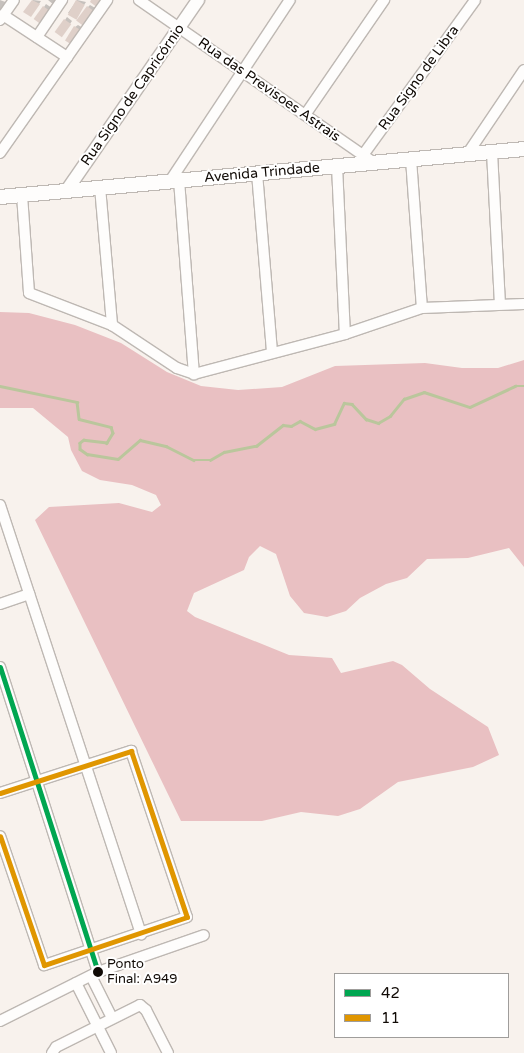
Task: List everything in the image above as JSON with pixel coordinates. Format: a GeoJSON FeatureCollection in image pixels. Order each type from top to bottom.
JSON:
{"type":"FeatureCollection","features":[{"type":"Feature","properties":{"kind":"main road","name":"Avenida Trindade"},"geometry":{"type":"LineString","coordinates":[[0,198],[67,190],[337,166],[368,159],[411,159],[524,149]]}},
{"type":"Feature","properties":{"kind":"street"},"geometry":{"type":"LineString","coordinates":[[14,0],[2,18],[37,37],[67,57]]}},
{"type":"Feature","properties":{"kind":"street"},"geometry":{"type":"LineString","coordinates":[[37,37],[62,0]]}},
{"type":"Feature","properties":{"kind":"street"},"geometry":{"type":"LineString","coordinates":[[0,153],[107,0]]}},
{"type":"Feature","properties":{"kind":"street","name":"Rua das Previsoes Astrais"},"geometry":{"type":"LineString","coordinates":[[140,0],[368,159]]}},
{"type":"Feature","properties":{"kind":"street","name":"Rua Signo de Capricórnio"},"geometry":{"type":"LineString","coordinates":[[67,190],[198,0]]}},
{"type":"Feature","properties":{"kind":"street"},"geometry":{"type":"LineString","coordinates":[[194,374],[174,181],[241,71],[290,0]]}},
{"type":"Feature","properties":{"kind":"street"},"geometry":{"type":"LineString","coordinates":[[305,115],[384,0]]}},
{"type":"Feature","properties":{"kind":"street","name":"Rua Signo de Libra"},"geometry":{"type":"LineString","coordinates":[[368,159],[475,0]]}},
{"type":"Feature","properties":{"kind":"street"},"geometry":{"type":"LineString","coordinates":[[468,153],[524,70]]}},
{"type":"Feature","properties":{"kind":"street"},"geometry":{"type":"LineString","coordinates":[[492,152],[500,303]]}},
{"type":"Feature","properties":{"kind":"street"},"geometry":{"type":"LineString","coordinates":[[411,159],[422,308]]}},
{"type":"Feature","properties":{"kind":"street"},"geometry":{"type":"LineString","coordinates":[[337,166],[345,334]]}},
{"type":"Feature","properties":{"kind":"street"},"geometry":{"type":"LineString","coordinates":[[257,173],[272,352]]}},
{"type":"Feature","properties":{"kind":"street"},"geometry":{"type":"LineString","coordinates":[[100,187],[112,325]]}},
{"type":"Feature","properties":{"kind":"street"},"geometry":{"type":"LineString","coordinates":[[22,195],[30,293],[112,325],[177,368],[194,374],[214,371],[272,352],[345,334],[422,308],[500,303],[524,304]]}},
{"type":"Feature","properties":{"kind":"street"},"geometry":{"type":"LineString","coordinates":[[0,505],[141,934]]}},
{"type":"Feature","properties":{"kind":"street"},"geometry":{"type":"LineString","coordinates":[[0,604],[29,594]]}},
{"type":"Feature","properties":{"kind":"street"},"geometry":{"type":"LineString","coordinates":[[0,668],[92,950],[94,974],[112,1018]]}},
{"type":"Feature","properties":{"kind":"street"},"geometry":{"type":"LineString","coordinates":[[0,793],[128,750],[133,752],[188,912],[183,920],[48,966],[43,964],[0,836]]}},
{"type":"Feature","properties":{"kind":"street"},"geometry":{"type":"LineString","coordinates":[[0,1021],[94,974],[204,935]]}},
{"type":"Feature","properties":{"kind":"street"},"geometry":{"type":"LineString","coordinates":[[76,983],[111,1053]]}},
{"type":"Feature","properties":{"kind":"street"},"geometry":{"type":"LineString","coordinates":[[52,1053],[56,1047],[112,1018],[136,1006],[143,1006],[168,1053]]}},
{"type":"Feature","properties":{"kind":"shaded area"},"geometry":{"type":"Polygon","coordinates":[[[0,312],[29,313],[75,325],[121,343],[167,372],[201,386],[238,390],[282,387],[335,366],[425,363],[462,368],[498,368],[524,360],[524,567],[509,548],[468,558],[427,559],[407,578],[386,584],[360,598],[346,611],[327,617],[304,613],[290,596],[276,554],[260,546],[249,557],[244,570],[194,593],[187,611],[195,617],[289,655],[332,658],[341,673],[393,661],[402,665],[430,689],[488,727],[499,755],[473,767],[398,782],[360,809],[338,816],[301,812],[262,821],[181,821],[35,520],[49,507],[119,503],[152,512],[161,505],[156,495],[132,485],[100,480],[82,471],[71,450],[68,437],[33,408],[0,408],[0,312]]]}},
{"type":"Feature","properties":{"kind":"building"},"geometry":{"type":"Polygon","coordinates":[[[32,0],[40,4],[31,17],[23,12],[32,0]]]}},
{"type":"Feature","properties":{"kind":"building"},"geometry":{"type":"Polygon","coordinates":[[[76,0],[85,5],[77,20],[68,15],[76,0]]]}},
{"type":"Feature","properties":{"kind":"building"},"geometry":{"type":"Polygon","coordinates":[[[91,0],[104,0],[98,8],[90,2],[91,0]]]}},
{"type":"Feature","properties":{"kind":"building"},"geometry":{"type":"Polygon","coordinates":[[[43,6],[50,11],[41,24],[34,19],[43,6]]]}},
{"type":"Feature","properties":{"kind":"building"},"geometry":{"type":"Polygon","coordinates":[[[87,6],[95,12],[84,26],[76,20],[87,6]]]}},
{"type":"Feature","properties":{"kind":"building"},"geometry":{"type":"Polygon","coordinates":[[[64,19],[71,24],[62,37],[55,32],[64,19]]]}},
{"type":"Feature","properties":{"kind":"building"},"geometry":{"type":"Polygon","coordinates":[[[74,26],[82,31],[73,45],[65,40],[74,26]]]}},
{"type":"Feature","properties":{"kind":"waterway"},"geometry":{"type":"LineString","coordinates":[[0,386],[77,402],[79,419],[111,427],[113,433],[107,443],[84,440],[80,443],[80,449],[87,454],[118,459],[140,440],[166,446],[194,460],[210,460],[224,452],[256,446],[283,425],[291,426],[300,421],[315,429],[334,424],[344,403],[352,404],[366,419],[378,423],[390,416],[404,399],[424,392],[470,407],[515,386],[524,386]]}},
{"type":"Feature","properties":{"kind":"transit line","name":"42"},"geometry":{"type":"LineString","coordinates":[[0,667],[98,972]]}},
{"type":"Feature","properties":{"kind":"transit line","name":"11"},"geometry":{"type":"LineString","coordinates":[[0,793],[131,751],[187,917],[44,965],[0,836]]}},
{"type":"Feature","properties":{"kind":"place","name":"Ponto Final: A949"},"geometry":{"type":"Point","coordinates":[98,972]}}]}
